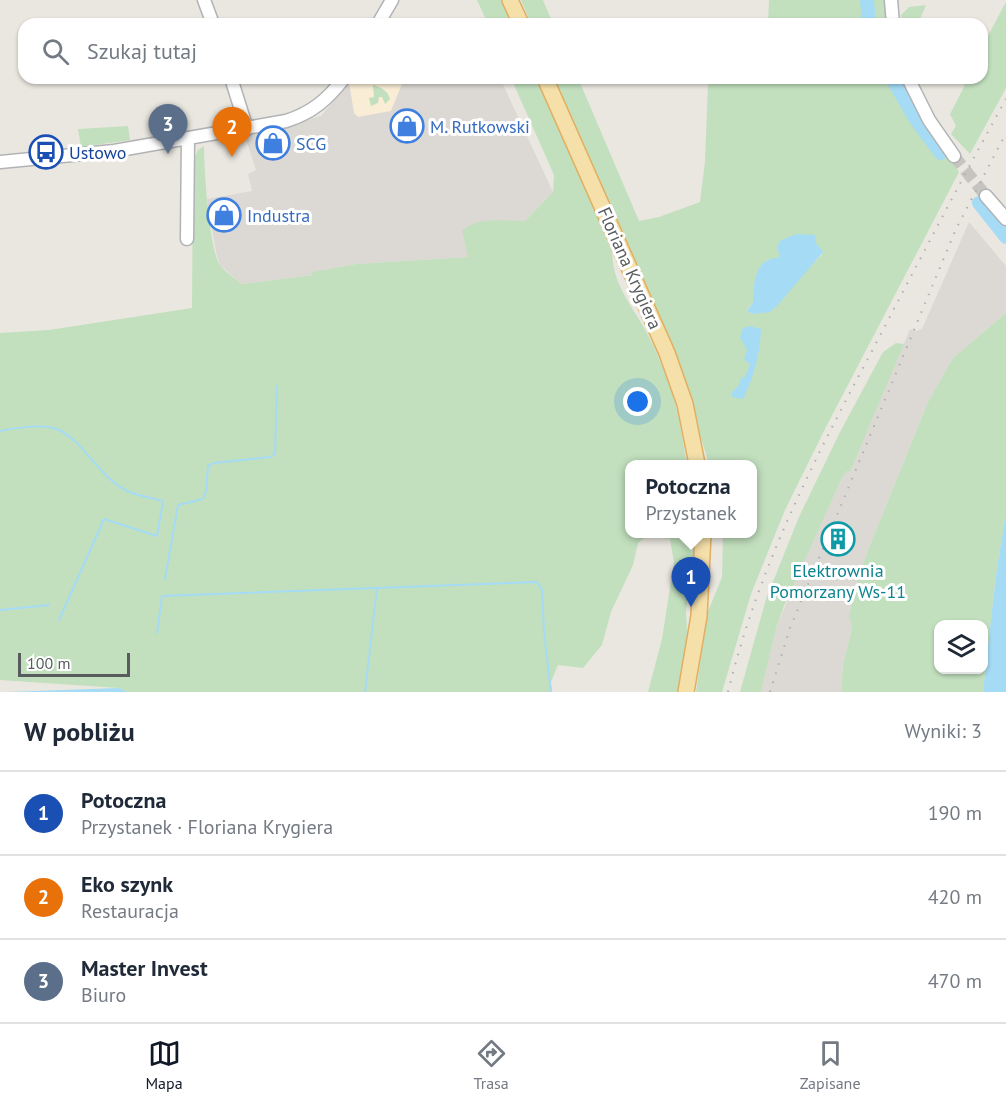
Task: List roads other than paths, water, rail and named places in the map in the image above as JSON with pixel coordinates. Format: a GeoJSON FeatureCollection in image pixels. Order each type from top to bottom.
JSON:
{"type":"FeatureCollection","features":[{"type":"Feature","properties":{"kind":"main road"},"geometry":{"type":"LineString","coordinates":[[510,0],[518,18]]}},
{"type":"Feature","properties":{"kind":"main road","name":"Floriana Krygiera"},"geometry":{"type":"LineString","coordinates":[[548,84],[649,310],[680,387],[696,460]]}},
{"type":"Feature","properties":{"kind":"main road"},"geometry":{"type":"LineString","coordinates":[[686,692],[699,616],[703,538]]}},
{"type":"Feature","properties":{"kind":"street"},"geometry":{"type":"LineString","coordinates":[[204,0],[211,18]]}},
{"type":"Feature","properties":{"kind":"street"},"geometry":{"type":"LineString","coordinates":[[382,18],[392,0]]}},
{"type":"Feature","properties":{"kind":"street"},"geometry":{"type":"LineString","coordinates":[[891,0],[892,18]]}},
{"type":"Feature","properties":{"kind":"street"},"geometry":{"type":"LineString","coordinates":[[233,84],[247,129]]}},
{"type":"Feature","properties":{"kind":"street"},"geometry":{"type":"LineString","coordinates":[[0,162],[114,151],[286,121],[308,113],[323,103],[339,84]]}},
{"type":"Feature","properties":{"kind":"street"},"geometry":{"type":"LineString","coordinates":[[911,84],[929,120],[954,156]]}},
{"type":"Feature","properties":{"kind":"street"},"geometry":{"type":"LineString","coordinates":[[187,239],[188,138]]}},
{"type":"Feature","properties":{"kind":"street"},"geometry":{"type":"LineString","coordinates":[[986,196],[1006,219]]}},
{"type":"Feature","properties":{"kind":"water"},"geometry":{"type":"Polygon","coordinates":[[[796,234],[815,235],[816,243],[823,252],[770,312],[753,314],[747,311],[753,302],[755,280],[759,269],[766,261],[780,257],[777,247],[780,241],[796,234]]]}},
{"type":"Feature","properties":{"kind":"water"},"geometry":{"type":"Polygon","coordinates":[[[750,326],[761,329],[756,365],[743,399],[732,397],[732,392],[739,385],[741,378],[745,377],[750,364],[744,360],[747,350],[740,337],[743,328],[750,326]]]}},
{"type":"Feature","properties":{"kind":"water"},"geometry":{"type":"Polygon","coordinates":[[[1006,512],[1006,692],[983,692],[985,674],[988,674],[988,647],[1006,512]]]}},
{"type":"Feature","properties":{"kind":"water"},"geometry":{"type":"Polygon","coordinates":[[[119,688],[127,692],[7,692],[119,688]]]}},
{"type":"Feature","properties":{"kind":"waterway"},"geometry":{"type":"LineString","coordinates":[[867,0],[868,18]]}},
{"type":"Feature","properties":{"kind":"waterway"},"geometry":{"type":"LineString","coordinates":[[895,84],[915,118],[941,153]]}},
{"type":"Feature","properties":{"kind":"waterway"},"geometry":{"type":"LineString","coordinates":[[979,203],[1006,237]]}},
{"type":"Feature","properties":{"kind":"waterway"},"geometry":{"type":"LineString","coordinates":[[165,579],[178,505],[203,499],[208,466],[214,463],[270,457],[275,454],[277,386]]}},
{"type":"Feature","properties":{"kind":"waterway"},"geometry":{"type":"LineString","coordinates":[[0,431],[38,426],[59,430],[77,443],[118,485],[131,493],[163,501],[157,536],[104,519],[59,620]]}},
{"type":"Feature","properties":{"kind":"waterway"},"geometry":{"type":"LineString","coordinates":[[157,633],[162,596],[537,582],[542,590],[551,692]]}},
{"type":"Feature","properties":{"kind":"waterway"},"geometry":{"type":"LineString","coordinates":[[365,692],[377,588]]}},
{"type":"Feature","properties":{"kind":"waterway"},"geometry":{"type":"LineString","coordinates":[[0,610],[49,605]]}},
{"type":"Feature","properties":{"kind":"tunnel"},"geometry":{"type":"LineString","coordinates":[[954,156],[986,196]]}},
{"type":"Feature","properties":{"kind":"railway"},"geometry":{"type":"LineString","coordinates":[[728,692],[755,601],[809,474],[922,255],[1006,99]]}},
{"type":"Feature","properties":{"kind":"railway"},"geometry":{"type":"LineString","coordinates":[[770,692],[790,628],[956,229],[1006,133]]}},
{"type":"Feature","properties":{"kind":"place","name":"M. Rutkowski"},"geometry":{"type":"Point","coordinates":[407,126]}},
{"type":"Feature","properties":{"kind":"place","name":"SCG"},"geometry":{"type":"Point","coordinates":[273,143]}},
{"type":"Feature","properties":{"kind":"place","name":"Ustowo"},"geometry":{"type":"Point","coordinates":[46,152]}},
{"type":"Feature","properties":{"kind":"place","name":"Master Invest"},"geometry":{"type":"Point","coordinates":[168,154]}},
{"type":"Feature","properties":{"kind":"place","name":"Eko szynk"},"geometry":{"type":"Point","coordinates":[232,157]}},
{"type":"Feature","properties":{"kind":"place","name":"Industra"},"geometry":{"type":"Point","coordinates":[224,215]}},
{"type":"Feature","properties":{"kind":"place","name":"Elektrownia Pomorzany Ws-11"},"geometry":{"type":"Point","coordinates":[838,539]}},
{"type":"Feature","properties":{"kind":"place","name":"Potoczna"},"geometry":{"type":"Point","coordinates":[691,607]}}]}
